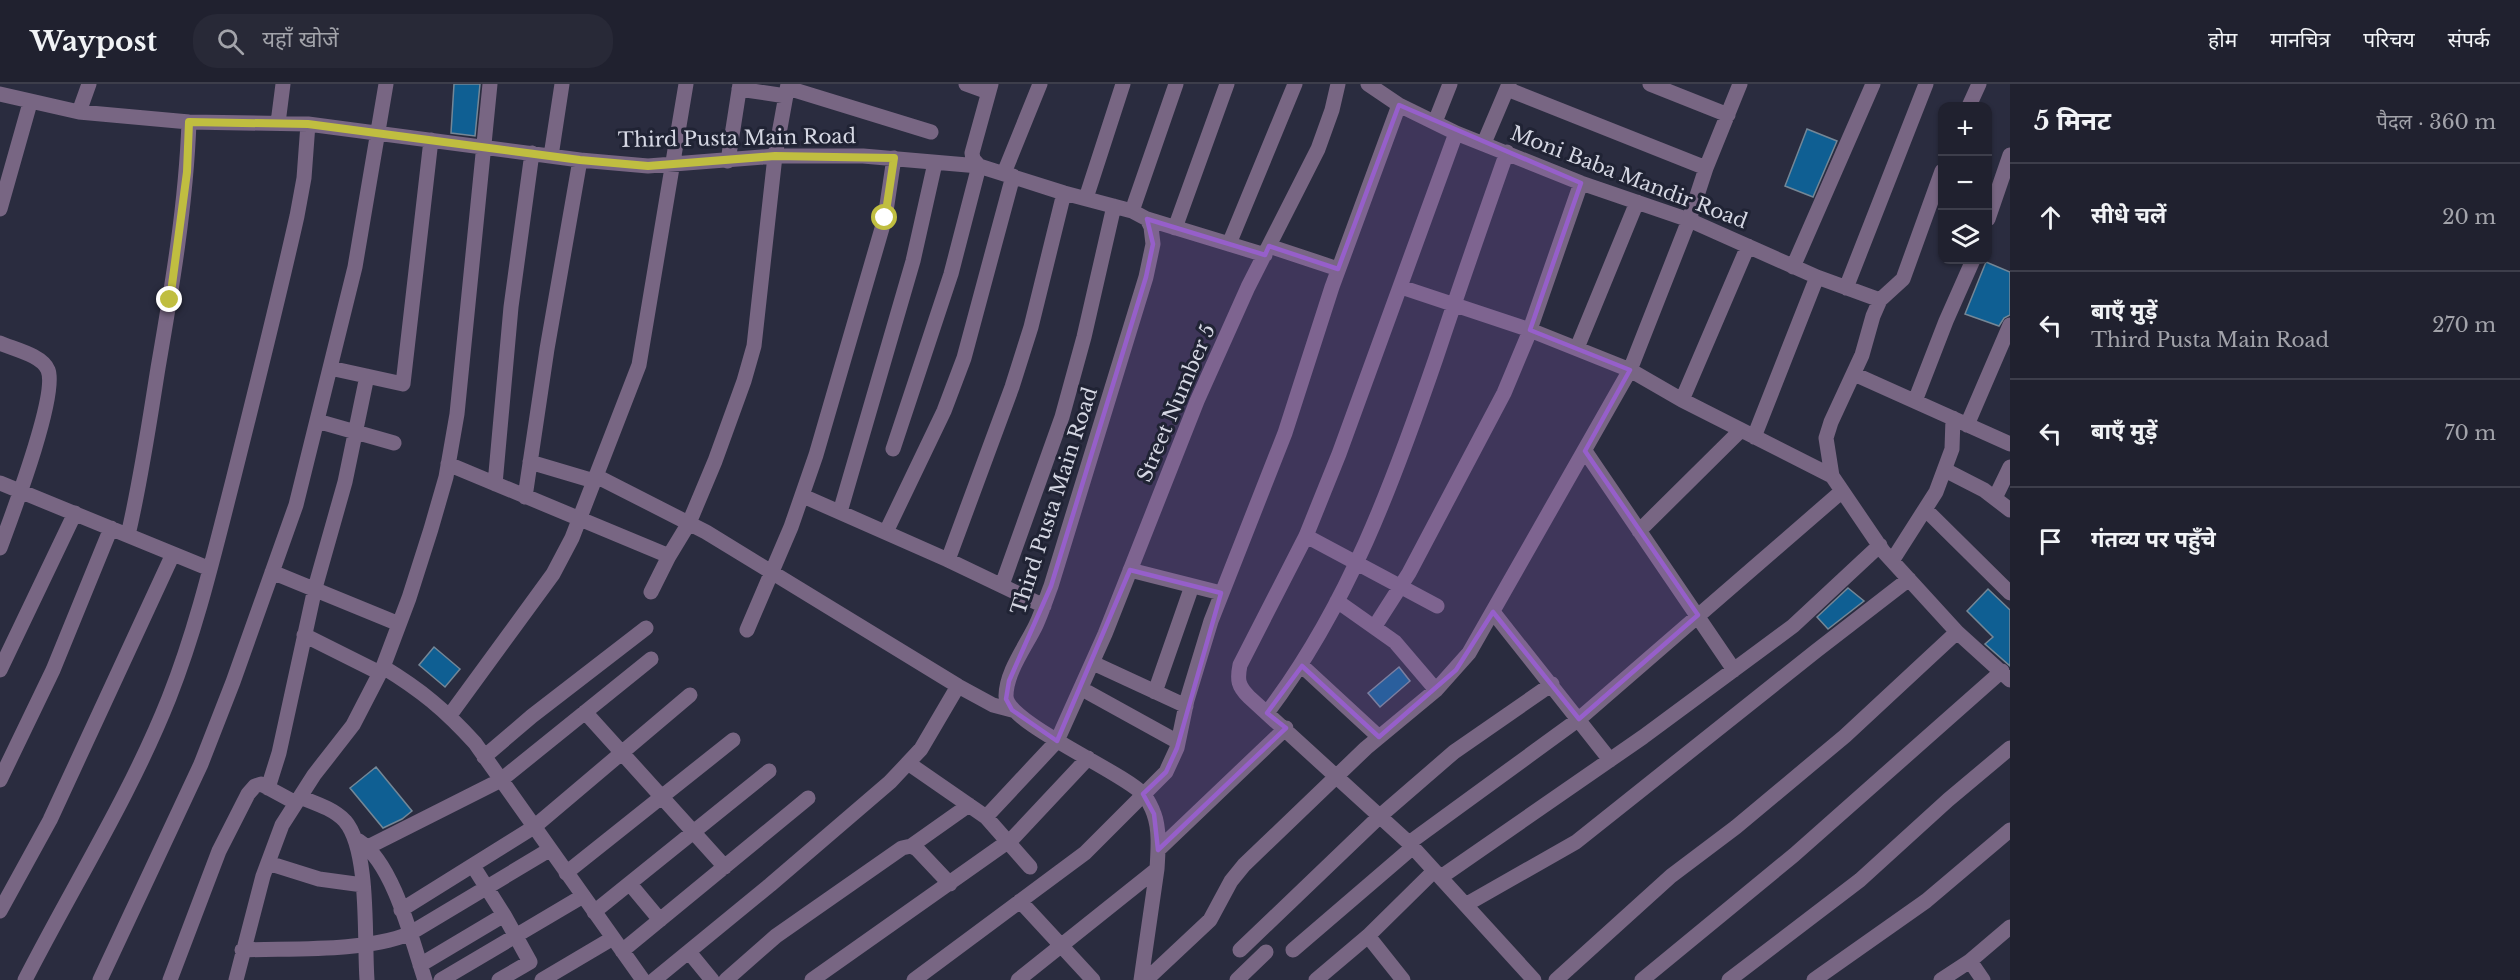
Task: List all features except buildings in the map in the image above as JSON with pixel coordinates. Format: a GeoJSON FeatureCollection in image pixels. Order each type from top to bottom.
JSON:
{"type":"FeatureCollection","features":[{"type":"Feature","properties":{"kind":"street"},"geometry":{"type":"LineString","coordinates":[[80,112],[89,84]]}},
{"type":"Feature","properties":{"kind":"street"},"geometry":{"type":"LineString","coordinates":[[278,123],[283,84]]}},
{"type":"Feature","properties":{"kind":"street"},"geometry":{"type":"LineString","coordinates":[[100,980],[117,948],[201,764],[233,682],[296,505],[355,267],[386,84]]}},
{"type":"Feature","properties":{"kind":"street"},"geometry":{"type":"LineString","coordinates":[[236,980],[242,950],[282,825],[353,725],[382,670],[431,529],[448,464],[464,358],[490,84]]}},
{"type":"Feature","properties":{"kind":"street"},"geometry":{"type":"LineString","coordinates":[[551,156],[562,84]]}},
{"type":"Feature","properties":{"kind":"street"},"geometry":{"type":"LineString","coordinates":[[450,715],[553,574],[579,520],[639,365],[686,84]]}},
{"type":"Feature","properties":{"kind":"street"},"geometry":{"type":"LineString","coordinates":[[893,449],[951,274],[979,165],[973,159],[972,153],[990,88],[966,84]]}},
{"type":"Feature","properties":{"kind":"street"},"geometry":{"type":"LineString","coordinates":[[886,532],[944,411],[964,358],[1009,175],[1040,84]]}},
{"type":"Feature","properties":{"kind":"street"},"geometry":{"type":"LineString","coordinates":[[1086,198],[1122,84]]}},
{"type":"Feature","properties":{"kind":"street"},"geometry":{"type":"LineString","coordinates":[[1132,211],[1176,84]]}},
{"type":"Feature","properties":{"kind":"street"},"geometry":{"type":"LineString","coordinates":[[1175,228],[1227,84]]}},
{"type":"Feature","properties":{"kind":"street"},"geometry":{"type":"LineString","coordinates":[[1229,244],[1295,84]]}},
{"type":"Feature","properties":{"kind":"street","name":"Street Number 5"},"geometry":{"type":"LineString","coordinates":[[986,818],[1058,741],[1093,663],[1197,401],[1267,250],[1318,148],[1332,110],[1338,84]]}},
{"type":"Feature","properties":{"kind":"street","name":"Moni Baba Mandir Road"},"geometry":{"type":"LineString","coordinates":[[1368,84],[1399,105],[1456,133],[1581,183],[1689,220],[1793,267],[1880,300]]}},
{"type":"Feature","properties":{"kind":"street"},"geometry":{"type":"LineString","coordinates":[[1435,122],[1450,84]]}},
{"type":"Feature","properties":{"kind":"street"},"geometry":{"type":"LineString","coordinates":[[1650,84],[1728,116]]}},
{"type":"Feature","properties":{"kind":"street"},"geometry":{"type":"LineString","coordinates":[[1146,980],[1210,920],[1231,882],[1244,865],[1336,776],[1436,690],[1469,653],[1630,370],[1740,84]]}},
{"type":"Feature","properties":{"kind":"street"},"geometry":{"type":"LineString","coordinates":[[1793,267],[1874,84]]}},
{"type":"Feature","properties":{"kind":"street"},"geometry":{"type":"LineString","coordinates":[[1846,288],[1926,84]]}},
{"type":"Feature","properties":{"kind":"street"},"geometry":{"type":"LineString","coordinates":[[1971,102],[1978,84]]}},
{"type":"Feature","properties":{"kind":"street"},"geometry":{"type":"LineString","coordinates":[[728,161],[740,87],[787,89],[932,132]]}},
{"type":"Feature","properties":{"kind":"street"},"geometry":{"type":"LineString","coordinates":[[1484,143],[1508,87],[1706,168]]}},
{"type":"Feature","properties":{"kind":"street"},"geometry":{"type":"LineString","coordinates":[[651,592],[689,523],[726,431],[754,346],[775,156],[787,89]]}},
{"type":"Feature","properties":{"kind":"street","name":"Third Pusta Main Road"},"geometry":{"type":"LineString","coordinates":[[0,94],[30,103],[80,112],[189,122],[308,124],[580,160],[648,166],[775,156],[894,158],[979,165],[1064,193],[1132,211],[1147,219],[1151,227],[1153,243],[1146,277],[1044,606],[1008,681],[1006,699],[1012,710]]}},
{"type":"Feature","properties":{"kind":"street"},"geometry":{"type":"LineString","coordinates":[[0,209],[30,103]]}},
{"type":"Feature","properties":{"kind":"street"},"geometry":{"type":"LineString","coordinates":[[914,980],[1085,853],[1166,772],[1178,742],[1186,706],[1221,593],[1285,433],[1338,269],[1399,105]]}},
{"type":"Feature","properties":{"kind":"street"},"geometry":{"type":"LineString","coordinates":[[128,535],[170,300],[187,172],[189,122]]}},
{"type":"Feature","properties":{"kind":"street"},"geometry":{"type":"LineString","coordinates":[[25,980],[62,906],[104,834],[168,700],[186,654],[210,569],[297,216],[304,178],[308,124]]}},
{"type":"Feature","properties":{"kind":"street"},"geometry":{"type":"LineString","coordinates":[[1456,133],[1339,454],[1306,536],[1240,665],[1238,679],[1239,687],[1411,845],[1534,980]]}},
{"type":"Feature","properties":{"kind":"street"},"geometry":{"type":"LineString","coordinates":[[330,368],[403,384],[431,140]]}},
{"type":"Feature","properties":{"kind":"street"},"geometry":{"type":"LineString","coordinates":[[1267,713],[1301,665],[1357,565],[1395,473],[1507,152]]}},
{"type":"Feature","properties":{"kind":"street"},"geometry":{"type":"LineString","coordinates":[[495,484],[511,307],[532,153]]}},
{"type":"Feature","properties":{"kind":"street"},"geometry":{"type":"LineString","coordinates":[[1991,210],[2010,155]]}},
{"type":"Feature","properties":{"kind":"street"},"geometry":{"type":"LineString","coordinates":[[747,630],[803,496],[879,240],[891,187],[894,158]]}},
{"type":"Feature","properties":{"kind":"street"},"geometry":{"type":"LineString","coordinates":[[525,497],[546,349],[580,160]]}},
{"type":"Feature","properties":{"kind":"street"},"geometry":{"type":"LineString","coordinates":[[840,512],[913,261],[935,163]]}},
{"type":"Feature","properties":{"kind":"street"},"geometry":{"type":"LineString","coordinates":[[1642,980],[2007,675],[1957,632],[1892,561],[1841,492],[1832,476],[1826,438],[1831,422],[1854,374],[1880,300],[1903,279],[1938,182]]}},
{"type":"Feature","properties":{"kind":"street"},"geometry":{"type":"LineString","coordinates":[[1375,626],[1401,586],[1504,393],[1530,330],[1581,183]]}},
{"type":"Feature","properties":{"kind":"street"},"geometry":{"type":"LineString","coordinates":[[948,560],[1012,387],[1030,327],[1064,193]]}},
{"type":"Feature","properties":{"kind":"street"},"geometry":{"type":"LineString","coordinates":[[1577,348],[1637,202]]}},
{"type":"Feature","properties":{"kind":"street"},"geometry":{"type":"LineString","coordinates":[[1002,585],[1062,417],[1084,336],[1113,206]]}},
{"type":"Feature","properties":{"kind":"street"},"geometry":{"type":"LineString","coordinates":[[1147,219],[1229,244],[1267,250],[1338,269]]}},
{"type":"Feature","properties":{"kind":"street"},"geometry":{"type":"LineString","coordinates":[[1682,400],[1748,246]]}},
{"type":"Feature","properties":{"kind":"street"},"geometry":{"type":"LineString","coordinates":[[1915,401],[1971,264]]}},
{"type":"Feature","properties":{"kind":"street"},"geometry":{"type":"LineString","coordinates":[[1639,531],[1747,433],[1817,277]]}},
{"type":"Feature","properties":{"kind":"street"},"geometry":{"type":"LineString","coordinates":[[1401,287],[1530,330],[1630,370],[1682,400],[1832,476]]}},
{"type":"Feature","properties":{"kind":"street"},"geometry":{"type":"LineString","coordinates":[[1892,561],[1926,510],[1945,470],[1960,421],[2010,325]]}},
{"type":"Feature","properties":{"kind":"street"},"geometry":{"type":"LineString","coordinates":[[0,343],[38,360],[47,369],[49,377],[46,404],[0,548]]}},
{"type":"Feature","properties":{"kind":"street"},"geometry":{"type":"LineString","coordinates":[[1854,374],[2010,444]]}},
{"type":"Feature","properties":{"kind":"street"},"geometry":{"type":"LineString","coordinates":[[268,788],[279,753],[315,588],[345,482],[367,376]]}},
{"type":"Feature","properties":{"kind":"street"},"geometry":{"type":"LineString","coordinates":[[317,421],[394,443]]}},
{"type":"Feature","properties":{"kind":"street"},"geometry":{"type":"LineString","coordinates":[[1585,450],[1734,670]]}},
{"type":"Feature","properties":{"kind":"street"},"geometry":{"type":"LineString","coordinates":[[530,462],[595,479],[689,523],[958,686],[993,705],[1012,710],[1143,794],[1154,814],[1158,850],[1141,980]]}},
{"type":"Feature","properties":{"kind":"street"},"geometry":{"type":"LineString","coordinates":[[448,464],[669,556]]}},
{"type":"Feature","properties":{"kind":"street"},"geometry":{"type":"LineString","coordinates":[[1995,498],[2010,466]]}},
{"type":"Feature","properties":{"kind":"street"},"geometry":{"type":"LineString","coordinates":[[1945,470],[1964,478],[2010,510]]}},
{"type":"Feature","properties":{"kind":"street"},"geometry":{"type":"LineString","coordinates":[[0,483],[210,569]]}},
{"type":"Feature","properties":{"kind":"street"},"geometry":{"type":"LineString","coordinates":[[1293,950],[1411,845],[1579,719],[1841,492]]}},
{"type":"Feature","properties":{"kind":"street"},"geometry":{"type":"LineString","coordinates":[[803,496],[948,560],[1044,606]]}},
{"type":"Feature","properties":{"kind":"street"},"geometry":{"type":"LineString","coordinates":[[1926,510],[2010,592]]}},
{"type":"Feature","properties":{"kind":"street"},"geometry":{"type":"LineString","coordinates":[[0,670],[5,647],[75,513]]}},
{"type":"Feature","properties":{"kind":"street"},"geometry":{"type":"LineString","coordinates":[[1,775],[52,670],[111,528]]}},
{"type":"Feature","properties":{"kind":"street"},"geometry":{"type":"LineString","coordinates":[[1306,536],[1437,606]]}},
{"type":"Feature","properties":{"kind":"street"},"geometry":{"type":"LineString","coordinates":[[1316,980],[1438,874],[1610,760],[1793,626],[1880,545]]}},
{"type":"Feature","properties":{"kind":"street"},"geometry":{"type":"LineString","coordinates":[[0,911],[50,820],[173,554]]}},
{"type":"Feature","properties":{"kind":"street"},"geometry":{"type":"LineString","coordinates":[[1130,570],[1221,593]]}},
{"type":"Feature","properties":{"kind":"street"},"geometry":{"type":"LineString","coordinates":[[272,572],[399,624]]}},
{"type":"Feature","properties":{"kind":"street"},"geometry":{"type":"LineString","coordinates":[[1467,904],[1576,842],[1909,579]]}},
{"type":"Feature","properties":{"kind":"street"},"geometry":{"type":"LineString","coordinates":[[1155,692],[1192,586]]}},
{"type":"Feature","properties":{"kind":"street"},"geometry":{"type":"LineString","coordinates":[[1337,602],[1375,626],[1395,642],[1436,690]]}},
{"type":"Feature","properties":{"kind":"street"},"geometry":{"type":"LineString","coordinates":[[1493,612],[1610,760]]}},
{"type":"Feature","properties":{"kind":"street"},"geometry":{"type":"LineString","coordinates":[[484,757],[532,716],[646,628]]}},
{"type":"Feature","properties":{"kind":"street"},"geometry":{"type":"LineString","coordinates":[[1556,980],[1671,876],[1845,736],[1957,632]]}},
{"type":"Feature","properties":{"kind":"street"},"geometry":{"type":"LineString","coordinates":[[304,635],[419,689],[450,715],[501,780],[643,980]]}},
{"type":"Feature","properties":{"kind":"street"},"geometry":{"type":"LineString","coordinates":[[362,843],[501,780],[651,659]]}},
{"type":"Feature","properties":{"kind":"street"},"geometry":{"type":"LineString","coordinates":[[1093,663],[1186,706]]}},
{"type":"Feature","properties":{"kind":"street"},"geometry":{"type":"LineString","coordinates":[[1301,665],[1379,737]]}},
{"type":"Feature","properties":{"kind":"street"},"geometry":{"type":"LineString","coordinates":[[1240,950],[1380,816],[1454,752],[1551,684]]}},
{"type":"Feature","properties":{"kind":"street"},"geometry":{"type":"LineString","coordinates":[[654,980],[864,804],[908,763],[921,749],[958,686]]}},
{"type":"Feature","properties":{"kind":"street"},"geometry":{"type":"LineString","coordinates":[[1082,689],[1178,742]]}},
{"type":"Feature","properties":{"kind":"street"},"geometry":{"type":"LineString","coordinates":[[401,910],[534,827],[690,695]]}},
{"type":"Feature","properties":{"kind":"street"},"geometry":{"type":"LineString","coordinates":[[585,712],[725,867]]}},
{"type":"Feature","properties":{"kind":"street"},"geometry":{"type":"LineString","coordinates":[[1158,850],[1286,728]]}},
{"type":"Feature","properties":{"kind":"street"},"geometry":{"type":"LineString","coordinates":[[566,873],[733,740]]}},
{"type":"Feature","properties":{"kind":"street"},"geometry":{"type":"LineString","coordinates":[[1729,980],[1860,880],[1948,800],[2010,748]]}},
{"type":"Feature","properties":{"kind":"street"},"geometry":{"type":"LineString","coordinates":[[812,980],[1007,843],[1034,818],[1088,758]]}},
{"type":"Feature","properties":{"kind":"street"},"geometry":{"type":"LineString","coordinates":[[908,763],[986,818],[1030,867]]}},
{"type":"Feature","properties":{"kind":"street"},"geometry":{"type":"LineString","coordinates":[[594,912],[769,771]]}},
{"type":"Feature","properties":{"kind":"street"},"geometry":{"type":"LineString","coordinates":[[170,980],[219,851],[248,794],[255,786],[261,784],[333,812],[343,819],[387,875],[425,980]]}},
{"type":"Feature","properties":{"kind":"street"},"geometry":{"type":"LineString","coordinates":[[622,951],[808,798]]}},
{"type":"Feature","properties":{"kind":"street"},"geometry":{"type":"LineString","coordinates":[[726,980],[776,936],[820,904],[902,848],[911,846],[969,805]]}},
{"type":"Feature","properties":{"kind":"street"},"geometry":{"type":"LineString","coordinates":[[1814,980],[1926,901],[2010,831]]}},
{"type":"Feature","properties":{"kind":"street"},"geometry":{"type":"LineString","coordinates":[[362,843],[367,980]]}},
{"type":"Feature","properties":{"kind":"street"},"geometry":{"type":"LineString","coordinates":[[911,846],[917,849],[950,884]]}},
{"type":"Feature","properties":{"kind":"street"},"geometry":{"type":"LineString","coordinates":[[242,950],[365,945],[397,939],[549,850]]}},
{"type":"Feature","properties":{"kind":"street"},"geometry":{"type":"LineString","coordinates":[[268,863],[319,879],[363,885]]}},
{"type":"Feature","properties":{"kind":"street"},"geometry":{"type":"LineString","coordinates":[[472,866],[504,915],[530,963],[499,980]]}},
{"type":"Feature","properties":{"kind":"street"},"geometry":{"type":"LineString","coordinates":[[1018,980],[1157,868]]}},
{"type":"Feature","properties":{"kind":"street"},"geometry":{"type":"LineString","coordinates":[[630,884],[660,920]]}},
{"type":"Feature","properties":{"kind":"street"},"geometry":{"type":"LineString","coordinates":[[441,980],[583,896]]}},
{"type":"Feature","properties":{"kind":"street"},"geometry":{"type":"LineString","coordinates":[[1020,901],[1093,980]]}},
{"type":"Feature","properties":{"kind":"street"},"geometry":{"type":"LineString","coordinates":[[420,965],[504,915]]}},
{"type":"Feature","properties":{"kind":"street"},"geometry":{"type":"LineString","coordinates":[[1941,980],[1970,961],[2010,927]]}},
{"type":"Feature","properties":{"kind":"street"},"geometry":{"type":"LineString","coordinates":[[1368,936],[1403,980]]}},
{"type":"Feature","properties":{"kind":"street"},"geometry":{"type":"LineString","coordinates":[[542,980],[613,938]]}},
{"type":"Feature","properties":{"kind":"street"},"geometry":{"type":"LineString","coordinates":[[689,952],[712,980]]}},
{"type":"Feature","properties":{"kind":"street"},"geometry":{"type":"LineString","coordinates":[[1237,980],[1266,952]]}},
{"type":"Feature","properties":{"kind":"street"},"geometry":{"type":"LineString","coordinates":[[1970,961],[1983,980]]}},
{"type":"Feature","properties":{"kind":"highlighted area"},"geometry":{"type":"Polygon","coordinates":[[[1399,105],[1581,183],[1530,330],[1630,370],[1585,451],[1698,615],[1579,719],[1493,612],[1456,670],[1379,737],[1302,666],[1267,713],[1286,728],[1158,850],[1154,814],[1143,794],[1166,772],[1177,748],[1221,593],[1130,570],[1057,741],[1012,710],[1006,699],[1009,681],[1051,586],[1146,277],[1153,244],[1147,219],[1265,255],[1269,246],[1338,269],[1399,105]]]}},
{"type":"Feature","properties":{"kind":"route"},"geometry":{"type":"LineString","coordinates":[[170,300],[187,172],[189,122],[308,124],[580,160],[648,166],[775,156],[894,158],[885,218]]}}]}
